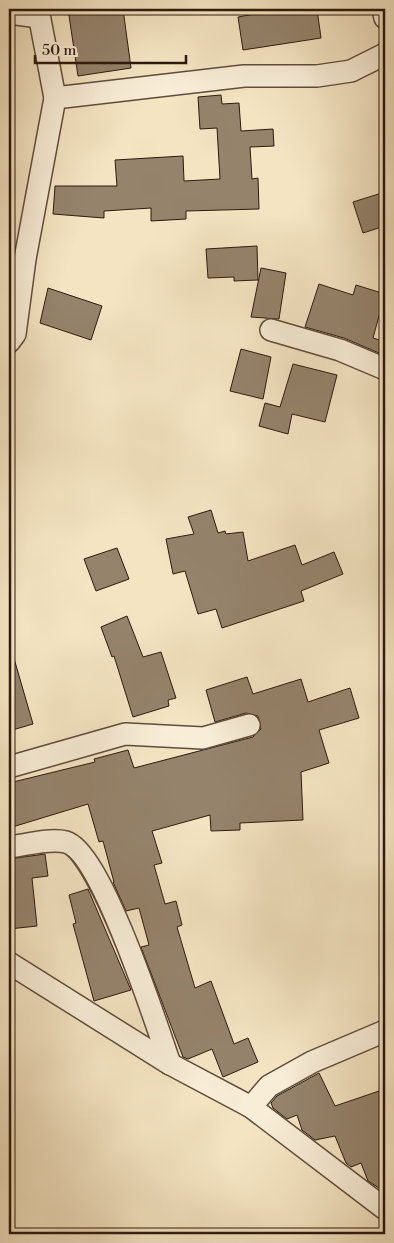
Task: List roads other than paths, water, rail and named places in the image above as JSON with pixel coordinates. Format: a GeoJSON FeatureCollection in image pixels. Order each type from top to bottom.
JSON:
{"type":"FeatureCollection","features":[{"type":"Feature","properties":{"kind":"street"},"geometry":{"type":"LineString","coordinates":[[383,9],[385,18]]}},
{"type":"Feature","properties":{"kind":"street"},"geometry":{"type":"LineString","coordinates":[[9,13],[38,13],[55,98],[25,259],[15,334],[9,342]]}},
{"type":"Feature","properties":{"kind":"street"},"geometry":{"type":"LineString","coordinates":[[55,98],[244,76],[317,76],[351,71],[385,54]]}},
{"type":"Feature","properties":{"kind":"street"},"geometry":{"type":"LineString","coordinates":[[271,330],[340,350],[385,369]]}},
{"type":"Feature","properties":{"kind":"street"},"geometry":{"type":"LineString","coordinates":[[9,767],[125,734],[203,738],[249,724]]}},
{"type":"Feature","properties":{"kind":"street"},"geometry":{"type":"LineString","coordinates":[[9,847],[67,842],[83,855],[121,928],[170,1064]]}},
{"type":"Feature","properties":{"kind":"street"},"geometry":{"type":"LineString","coordinates":[[9,963],[170,1064],[251,1107],[385,1210]]}},
{"type":"Feature","properties":{"kind":"street"},"geometry":{"type":"LineString","coordinates":[[251,1107],[269,1086],[312,1062],[385,1031]]}}]}
